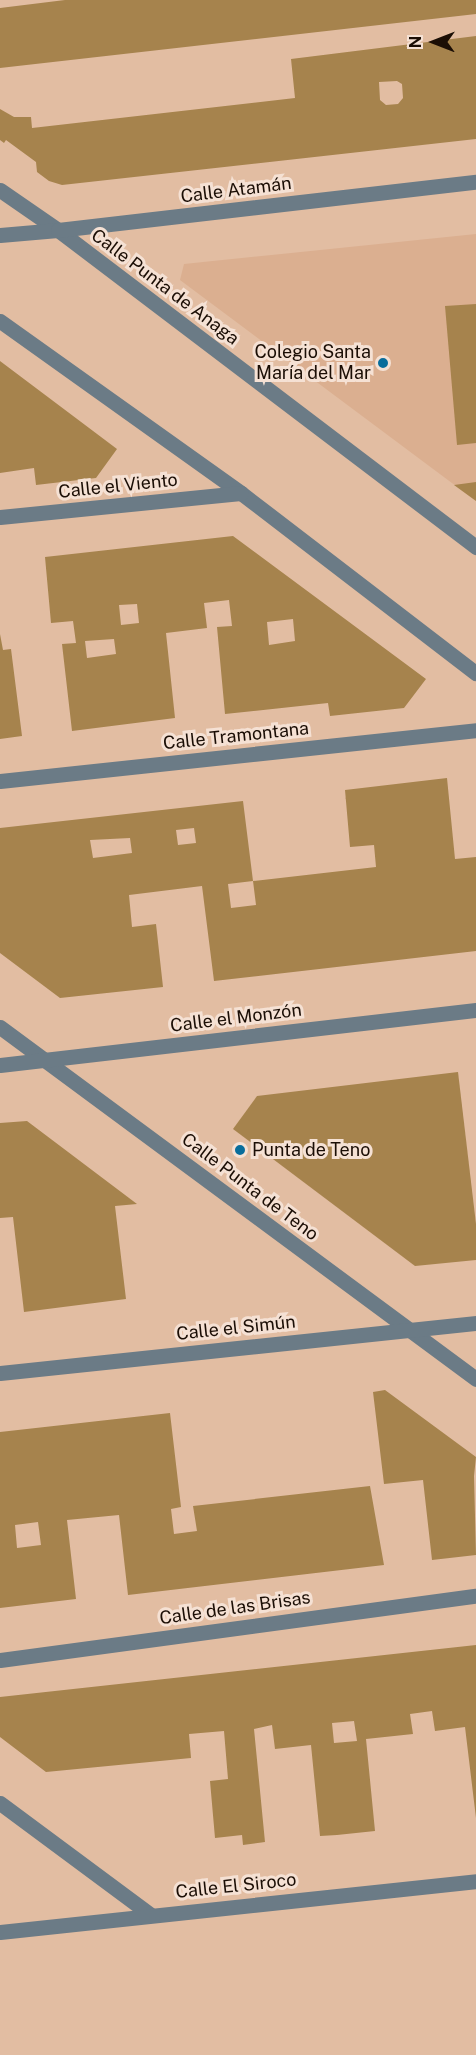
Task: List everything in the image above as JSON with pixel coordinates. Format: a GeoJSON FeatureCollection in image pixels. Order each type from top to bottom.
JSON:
{"type":"FeatureCollection","features":[{"type":"Feature","properties":{"kind":"street","name":"Calle Atamán"},"geometry":{"type":"LineString","coordinates":[[0,235],[476,182]]}},
{"type":"Feature","properties":{"kind":"street","name":"Calle Punta de Anaga"},"geometry":{"type":"LineString","coordinates":[[0,190],[58,230],[476,547]]}},
{"type":"Feature","properties":{"kind":"street"},"geometry":{"type":"LineString","coordinates":[[0,321],[241,493],[476,673]]}},
{"type":"Feature","properties":{"kind":"street","name":"Calle el Viento"},"geometry":{"type":"LineString","coordinates":[[0,517],[241,493]]}},
{"type":"Feature","properties":{"kind":"street","name":"Calle Tramontana"},"geometry":{"type":"LineString","coordinates":[[0,780],[476,730]]}},
{"type":"Feature","properties":{"kind":"street","name":"Calle el Monzón"},"geometry":{"type":"LineString","coordinates":[[0,1065],[476,1010]]}},
{"type":"Feature","properties":{"kind":"street","name":"Calle Punta de Teno"},"geometry":{"type":"LineString","coordinates":[[0,1027],[476,1379]]}},
{"type":"Feature","properties":{"kind":"street","name":"Calle el Simún"},"geometry":{"type":"LineString","coordinates":[[0,1373],[476,1323]]}},
{"type":"Feature","properties":{"kind":"street","name":"Calle de las Brisas"},"geometry":{"type":"LineString","coordinates":[[0,1660],[476,1596]]}},
{"type":"Feature","properties":{"kind":"street"},"geometry":{"type":"LineString","coordinates":[[0,1803],[151,1915]]}},
{"type":"Feature","properties":{"kind":"street","name":"Calle El Siroco"},"geometry":{"type":"LineString","coordinates":[[0,1932],[476,1881]]}},
{"type":"Feature","properties":{"kind":"shaded area","name":"Colegio Santa María del Mar"},"geometry":{"type":"Polygon","coordinates":[[[476,234],[476,501],[180,280],[184,264],[476,234]]]}},
{"type":"Feature","properties":{"kind":"building"},"geometry":{"type":"Polygon","coordinates":[[[65,0],[476,0],[476,14],[0,68],[0,8],[65,0]]]}},
{"type":"Feature","properties":{"kind":"building"},"geometry":{"type":"Polygon","coordinates":[[[476,36],[476,139],[62,185],[49,181],[37,172],[36,162],[6,140],[4,143],[0,140],[0,109],[14,117],[31,117],[32,128],[295,98],[291,59],[476,36]],[[397,81],[379,82],[380,100],[386,105],[398,104],[403,98],[402,84],[397,81]]]}},
{"type":"Feature","properties":{"kind":"building"},"geometry":{"type":"Polygon","coordinates":[[[476,304],[476,443],[457,445],[445,306],[476,304]]]}},
{"type":"Feature","properties":{"kind":"building"},"geometry":{"type":"Polygon","coordinates":[[[0,361],[117,449],[96,478],[36,485],[34,468],[0,473],[0,361]]]}},
{"type":"Feature","properties":{"kind":"building"},"geometry":{"type":"Polygon","coordinates":[[[476,482],[476,501],[454,485],[476,482]]]}},
{"type":"Feature","properties":{"kind":"building"},"geometry":{"type":"Polygon","coordinates":[[[233,536],[426,679],[404,708],[330,716],[328,703],[225,714],[217,627],[232,626],[229,600],[204,603],[207,628],[166,633],[175,718],[72,731],[62,644],[76,643],[73,621],[51,623],[45,557],[233,536]],[[137,604],[119,605],[121,625],[139,623],[137,604]],[[293,619],[267,622],[269,645],[295,641],[293,619]],[[114,639],[85,641],[87,658],[116,654],[114,639]]]}},
{"type":"Feature","properties":{"kind":"building"},"geometry":{"type":"Polygon","coordinates":[[[0,634],[3,650],[11,649],[22,736],[0,739],[0,634]]]}},
{"type":"Feature","properties":{"kind":"building"},"geometry":{"type":"Polygon","coordinates":[[[447,778],[455,859],[476,857],[476,951],[214,981],[202,886],[129,895],[132,927],[156,924],[163,987],[60,998],[0,953],[0,828],[243,801],[253,881],[376,867],[374,845],[350,847],[345,790],[447,778]],[[194,828],[176,830],[178,845],[196,843],[194,828]],[[130,838],[90,840],[93,858],[132,853],[130,838]],[[253,881],[228,884],[231,908],[256,905],[253,881]]]}},
{"type":"Feature","properties":{"kind":"building"},"geometry":{"type":"Polygon","coordinates":[[[458,1072],[476,1224],[476,1260],[415,1266],[233,1129],[257,1096],[458,1072]]]}},
{"type":"Feature","properties":{"kind":"building"},"geometry":{"type":"Polygon","coordinates":[[[27,1121],[137,1204],[115,1206],[126,1299],[24,1312],[13,1217],[0,1218],[0,1123],[27,1121]]]}},
{"type":"Feature","properties":{"kind":"building"},"geometry":{"type":"Polygon","coordinates":[[[385,1390],[476,1457],[474,1476],[476,1555],[432,1560],[423,1480],[384,1484],[373,1392],[385,1390]]]}},
{"type":"Feature","properties":{"kind":"building"},"geometry":{"type":"Polygon","coordinates":[[[170,1413],[181,1507],[171,1509],[174,1534],[197,1531],[193,1506],[370,1486],[384,1565],[128,1595],[119,1515],[67,1520],[76,1599],[0,1608],[0,1432],[170,1413]],[[38,1522],[15,1525],[17,1548],[41,1545],[38,1522]]]}},
{"type":"Feature","properties":{"kind":"building"},"geometry":{"type":"Polygon","coordinates":[[[476,1645],[476,1818],[465,1727],[435,1731],[432,1711],[410,1714],[413,1734],[366,1739],[375,1831],[337,1835],[320,1836],[311,1745],[275,1749],[272,1725],[254,1729],[265,1842],[243,1845],[242,1835],[215,1838],[210,1781],[228,1779],[224,1731],[189,1734],[191,1758],[46,1772],[0,1737],[0,1697],[476,1645]],[[354,1721],[332,1723],[334,1743],[357,1741],[354,1721]]]}},
{"type":"Feature","properties":{"kind":"place","name":"Colegio Santa María del Mar"},"geometry":{"type":"Point","coordinates":[383,363]}},
{"type":"Feature","properties":{"kind":"place","name":"Punta de Teno"},"geometry":{"type":"Point","coordinates":[240,1150]}}]}
